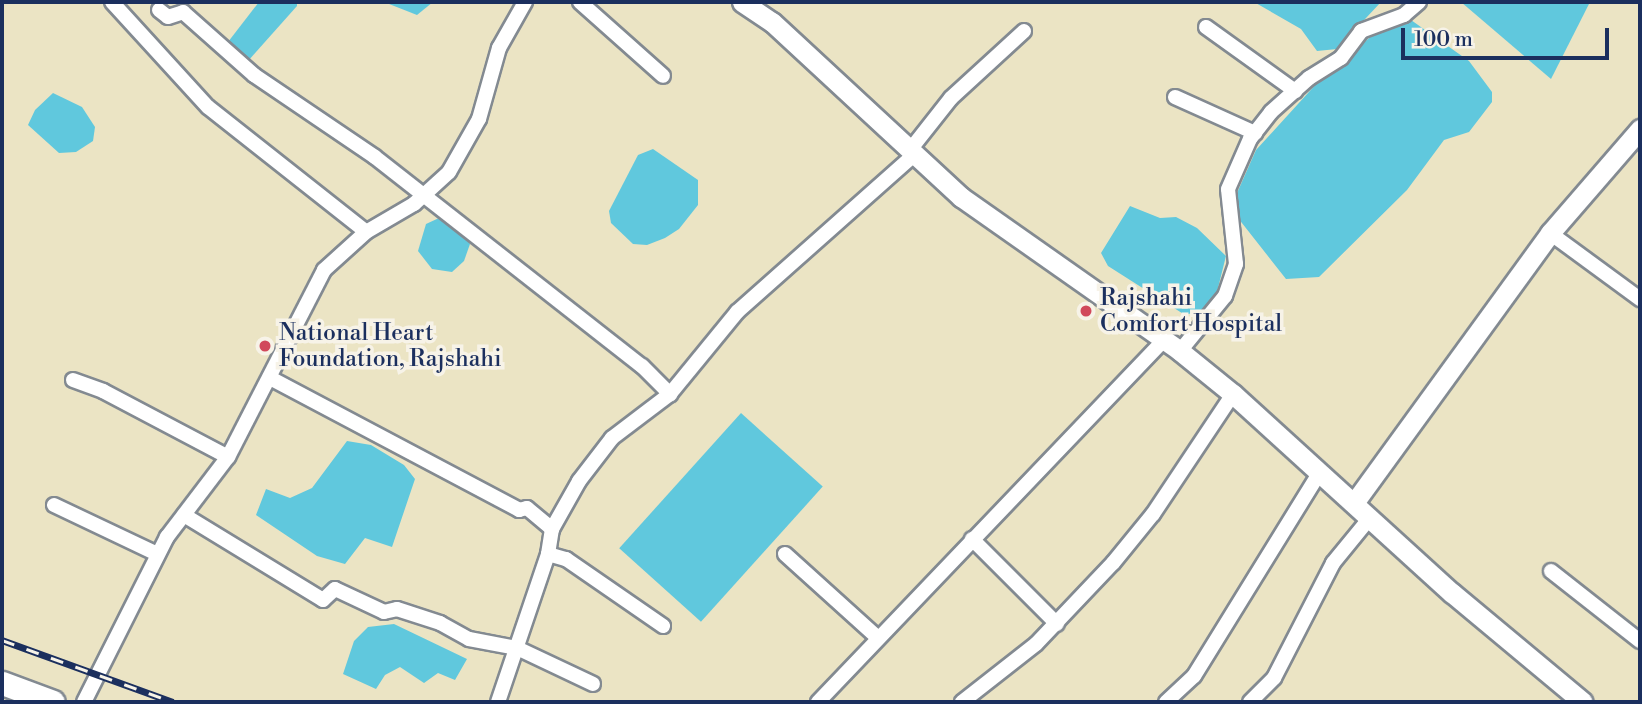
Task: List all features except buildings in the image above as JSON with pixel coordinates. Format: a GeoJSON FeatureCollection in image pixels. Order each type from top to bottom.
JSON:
{"type":"FeatureCollection","features":[{"type":"Feature","properties":{"kind":"main road"},"geometry":{"type":"LineString","coordinates":[[2,683],[53,702]]}},
{"type":"Feature","properties":{"kind":"street"},"geometry":{"type":"LineString","coordinates":[[112,2],[208,107],[366,232]]}},
{"type":"Feature","properties":{"kind":"street"},"geometry":{"type":"LineString","coordinates":[[85,702],[157,554],[228,457],[272,379],[324,270],[366,232],[422,197],[449,172],[479,118],[499,48],[525,2]]}},
{"type":"Feature","properties":{"kind":"street"},"geometry":{"type":"LineString","coordinates":[[580,2],[663,76]]}},
{"type":"Feature","properties":{"kind":"street"},"geometry":{"type":"LineString","coordinates":[[742,2],[772,22],[961,198],[1171,346],[1233,394],[1369,519],[1583,702]]}},
{"type":"Feature","properties":{"kind":"street"},"geometry":{"type":"LineString","coordinates":[[818,702],[972,539],[1225,296],[1236,264],[1228,189],[1255,132],[1295,91],[1341,58],[1361,32],[1404,15],[1419,2]]}},
{"type":"Feature","properties":{"kind":"street"},"geometry":{"type":"LineString","coordinates":[[159,10],[168,17],[183,12],[254,75],[375,157],[422,197],[642,366],[670,394]]}},
{"type":"Feature","properties":{"kind":"street"},"geometry":{"type":"LineString","coordinates":[[1206,27],[1295,91]]}},
{"type":"Feature","properties":{"kind":"street"},"geometry":{"type":"LineString","coordinates":[[498,702],[548,554],[552,529],[579,481],[612,438],[670,394],[737,312],[912,152],[951,97],[1024,31]]}},
{"type":"Feature","properties":{"kind":"street"},"geometry":{"type":"LineString","coordinates":[[1175,97],[1255,132]]}},
{"type":"Feature","properties":{"kind":"street"},"geometry":{"type":"LineString","coordinates":[[1354,503],[1550,233],[1640,129]]}},
{"type":"Feature","properties":{"kind":"street"},"geometry":{"type":"LineString","coordinates":[[1550,233],[1640,299]]}},
{"type":"Feature","properties":{"kind":"street"},"geometry":{"type":"LineString","coordinates":[[272,379],[519,510],[527,508],[552,529]]}},
{"type":"Feature","properties":{"kind":"street"},"geometry":{"type":"LineString","coordinates":[[73,380],[103,391],[228,457]]}},
{"type":"Feature","properties":{"kind":"street"},"geometry":{"type":"LineString","coordinates":[[962,702],[1057,624],[1153,514],[1233,394]]}},
{"type":"Feature","properties":{"kind":"street"},"geometry":{"type":"LineString","coordinates":[[1166,702],[1194,677],[1319,474]]}},
{"type":"Feature","properties":{"kind":"street"},"geometry":{"type":"LineString","coordinates":[[54,506],[157,554]]}},
{"type":"Feature","properties":{"kind":"street"},"geometry":{"type":"LineString","coordinates":[[184,515],[324,600],[335,589],[384,612],[397,609],[440,623],[469,639],[517,648],[593,684]]}},
{"type":"Feature","properties":{"kind":"street"},"geometry":{"type":"LineString","coordinates":[[1250,702],[1274,678],[1333,563],[1369,519]]}},
{"type":"Feature","properties":{"kind":"street"},"geometry":{"type":"LineString","coordinates":[[972,539],[1057,624]]}},
{"type":"Feature","properties":{"kind":"street"},"geometry":{"type":"LineString","coordinates":[[548,554],[566,559],[663,626]]}},
{"type":"Feature","properties":{"kind":"street"},"geometry":{"type":"LineString","coordinates":[[785,554],[878,638]]}},
{"type":"Feature","properties":{"kind":"street"},"geometry":{"type":"LineString","coordinates":[[1551,571],[1640,640]]}},
{"type":"Feature","properties":{"kind":"water"},"geometry":{"type":"Polygon","coordinates":[[[259,2],[297,2],[297,6],[248,61],[228,42],[259,2]]]}},
{"type":"Feature","properties":{"kind":"water"},"geometry":{"type":"Polygon","coordinates":[[[384,2],[433,2],[417,15],[384,2]]]}},
{"type":"Feature","properties":{"kind":"water"},"geometry":{"type":"Polygon","coordinates":[[[1254,2],[1381,2],[1337,49],[1317,51],[1301,29],[1254,2]]]}},
{"type":"Feature","properties":{"kind":"water"},"geometry":{"type":"Polygon","coordinates":[[[1461,2],[1590,2],[1551,79],[1461,2]]]}},
{"type":"Feature","properties":{"kind":"water"},"geometry":{"type":"Polygon","coordinates":[[[1411,20],[1469,61],[1492,92],[1492,102],[1469,132],[1444,140],[1407,190],[1319,277],[1286,279],[1238,218],[1237,193],[1256,150],[1318,82],[1376,32],[1411,20]]]}},
{"type":"Feature","properties":{"kind":"water"},"geometry":{"type":"Polygon","coordinates":[[[53,93],[82,107],[95,127],[93,141],[76,152],[59,153],[28,125],[35,110],[53,93]]]}},
{"type":"Feature","properties":{"kind":"water"},"geometry":{"type":"Polygon","coordinates":[[[653,149],[698,180],[698,205],[679,229],[665,238],[647,245],[633,244],[611,223],[609,211],[638,155],[653,149]]]}},
{"type":"Feature","properties":{"kind":"water"},"geometry":{"type":"Polygon","coordinates":[[[1130,206],[1160,218],[1176,217],[1197,228],[1226,256],[1215,300],[1203,310],[1185,315],[1108,266],[1101,253],[1130,206]]]}},
{"type":"Feature","properties":{"kind":"water"},"geometry":{"type":"Polygon","coordinates":[[[439,218],[463,230],[470,244],[464,261],[452,272],[432,269],[418,251],[426,224],[439,218]]]}},
{"type":"Feature","properties":{"kind":"water"},"geometry":{"type":"Polygon","coordinates":[[[741,413],[823,487],[701,622],[619,548],[741,413]]]}},
{"type":"Feature","properties":{"kind":"water"},"geometry":{"type":"Polygon","coordinates":[[[347,441],[371,445],[404,465],[415,479],[392,547],[365,538],[345,564],[317,556],[256,515],[266,489],[290,498],[312,488],[347,441]]]}},
{"type":"Feature","properties":{"kind":"water"},"geometry":{"type":"Polygon","coordinates":[[[394,624],[467,659],[455,680],[438,673],[424,683],[400,667],[385,675],[376,689],[343,674],[354,641],[368,627],[394,624]]]}},
{"type":"Feature","properties":{"kind":"railway"},"geometry":{"type":"LineString","coordinates":[[2,640],[173,702]]}},
{"type":"Feature","properties":{"kind":"place","name":"Rajshahi Comfort Hospital"},"geometry":{"type":"Point","coordinates":[1086,311]}},
{"type":"Feature","properties":{"kind":"place","name":"National Heart Foundation, Rajshahi"},"geometry":{"type":"Point","coordinates":[265,346]}}]}
